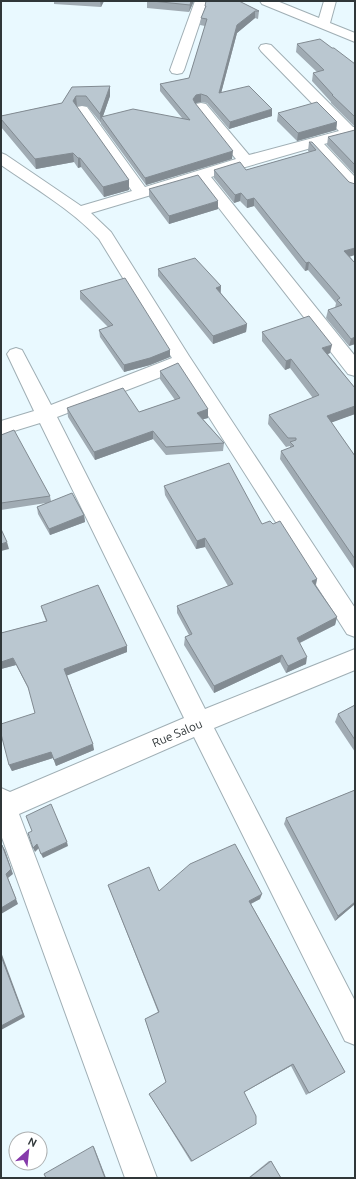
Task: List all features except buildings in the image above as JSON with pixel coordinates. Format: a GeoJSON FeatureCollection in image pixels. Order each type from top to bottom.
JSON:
{"type":"FeatureCollection","features":[{"type":"Feature","properties":{"kind":"street"},"geometry":{"type":"LineString","coordinates":[[178,70],[201,1]]}},
{"type":"Feature","properties":{"kind":"street"},"geometry":{"type":"LineString","coordinates":[[266,1],[355,38]]}},
{"type":"Feature","properties":{"kind":"street"},"geometry":{"type":"LineString","coordinates":[[323,25],[330,1]]}},
{"type":"Feature","properties":{"kind":"street"},"geometry":{"type":"LineString","coordinates":[[79,212],[246,160],[353,132],[266,48]]}},
{"type":"Feature","properties":{"kind":"street"},"geometry":{"type":"LineString","coordinates":[[201,107],[246,160]]}},
{"type":"Feature","properties":{"kind":"street"},"geometry":{"type":"LineString","coordinates":[[82,110],[141,192]]}},
{"type":"Feature","properties":{"kind":"street"},"geometry":{"type":"LineString","coordinates":[[315,143],[355,186]]}},
{"type":"Feature","properties":{"kind":"street"},"geometry":{"type":"LineString","coordinates":[[1,158],[93,222],[105,236],[183,361],[355,627]]}},
{"type":"Feature","properties":{"kind":"street"},"geometry":{"type":"LineString","coordinates":[[201,175],[355,369]]}},
{"type":"Feature","properties":{"kind":"street"},"geometry":{"type":"LineString","coordinates":[[16,354],[199,723],[355,1031]]}},
{"type":"Feature","properties":{"kind":"street"},"geometry":{"type":"LineString","coordinates":[[1,428],[46,414],[183,361]]}},
{"type":"Feature","properties":{"kind":"street","name":"Rue Salou"},"geometry":{"type":"LineString","coordinates":[[2,806],[355,659]]}},
{"type":"Feature","properties":{"kind":"street"},"geometry":{"type":"LineString","coordinates":[[2,806],[141,1178]]}}]}
